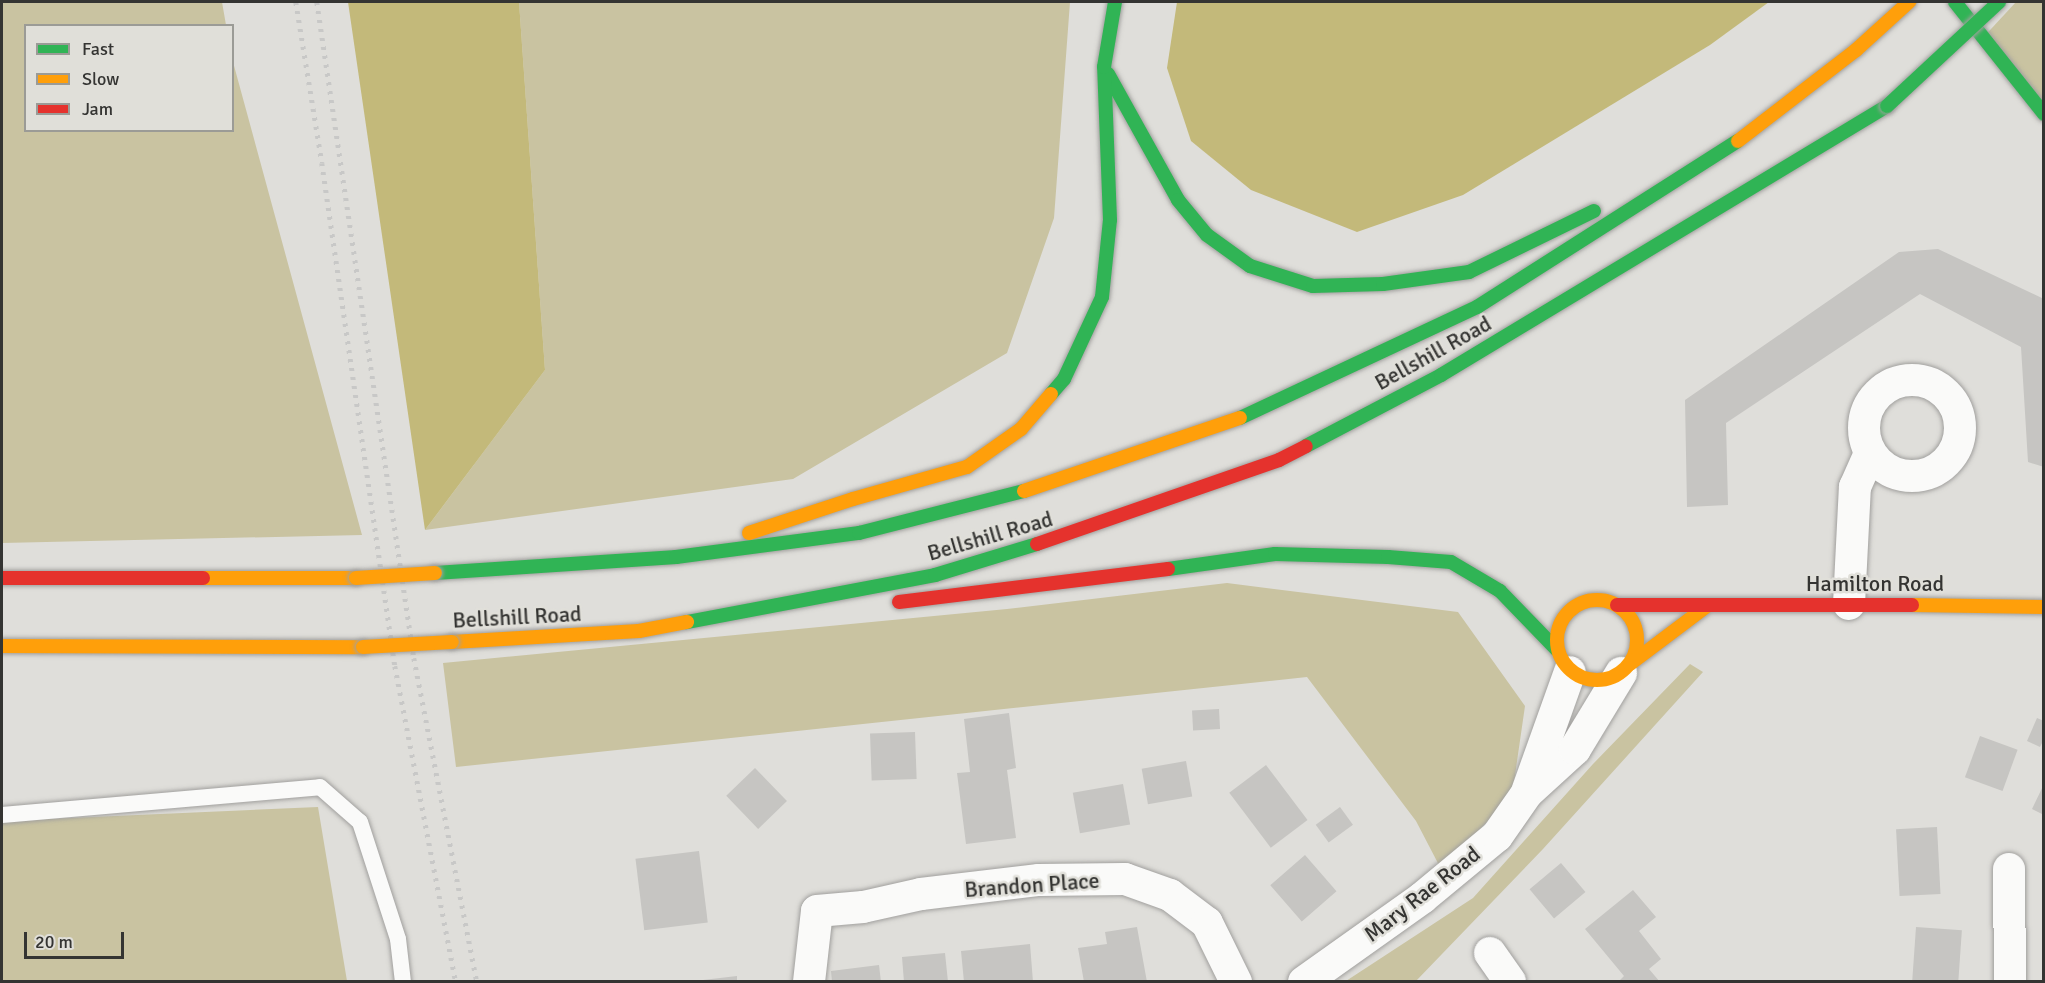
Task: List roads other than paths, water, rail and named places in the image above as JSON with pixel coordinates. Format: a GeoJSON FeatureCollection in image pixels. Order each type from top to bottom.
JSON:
{"type":"FeatureCollection","features":[{"type":"Feature","properties":{"kind":"main road"},"geometry":{"type":"LineString","coordinates":[[676,557],[853,499],[967,467],[1021,429],[1064,379],[1102,297],[1110,220],[1104,67],[1115,2]]}},
{"type":"Feature","properties":{"kind":"main road","name":"Bellshill Road"},"geometry":{"type":"LineString","coordinates":[[2,578],[356,578],[676,557],[859,533],[1048,485],[1254,413],[1477,307],[1737,142],[1856,50],[1909,2]]}},
{"type":"Feature","properties":{"kind":"main road"},"geometry":{"type":"LineString","coordinates":[[1955,2],[2043,114]]}},
{"type":"Feature","properties":{"kind":"main road","name":"Bellshill Road"},"geometry":{"type":"LineString","coordinates":[[2,646],[363,647],[639,631],[935,575],[1068,535],[1279,460],[1441,375],[1887,106],[1999,2]]}},
{"type":"Feature","properties":{"kind":"main road"},"geometry":{"type":"LineString","coordinates":[[1104,67],[1178,200],[1207,235],[1250,266],[1313,286],[1383,284],[1469,272],[1737,142]]}},
{"type":"Feature","properties":{"kind":"main road"},"geometry":{"type":"LineString","coordinates":[[888,603],[1113,577],[1275,554],[1388,557],[1451,562],[1500,591],[1564,661],[1598,680],[1625,668],[1707,606]]}},
{"type":"Feature","properties":{"kind":"main road"},"geometry":{"type":"LineString","coordinates":[[1564,661],[1557,636],[1560,623],[1578,604],[1591,600],[1604,600],[1617,605],[1634,625],[1636,652],[1625,668]]}},
{"type":"Feature","properties":{"kind":"main road","name":"Hamilton Road"},"geometry":{"type":"LineString","coordinates":[[1617,605],[1849,604],[2043,608]]}},
{"type":"Feature","properties":{"kind":"main road"},"geometry":{"type":"LineString","coordinates":[[639,631],[829,610]]}},
{"type":"Feature","properties":{"kind":"street"},"geometry":{"type":"LineString","coordinates":[[1849,604],[1856,487],[1870,454]]}},
{"type":"Feature","properties":{"kind":"street","name":"Mary Rae Road"},"geometry":{"type":"LineString","coordinates":[[1527,793],[1564,661]]}},
{"type":"Feature","properties":{"kind":"street","name":"Mary Rae Road"},"geometry":{"type":"LineString","coordinates":[[1304,981],[1422,898],[1497,836],[1527,793],[1575,749],[1625,668]]}},
{"type":"Feature","properties":{"kind":"street"},"geometry":{"type":"LineString","coordinates":[[2009,869],[2010,981]]}},
{"type":"Feature","properties":{"kind":"street","name":"Brandon Place"},"geometry":{"type":"LineString","coordinates":[[809,981],[817,911],[864,907],[921,894],[1039,880],[1125,879],[1170,895],[1207,923],[1236,981]]}},
{"type":"Feature","properties":{"kind":"street"},"geometry":{"type":"LineString","coordinates":[[1490,953],[1510,981]]}},
{"type":"Feature","properties":{"kind":"lane"},"geometry":{"type":"LineString","coordinates":[[2,814],[320,787],[360,822],[398,939],[403,981]]}},
{"type":"Feature","properties":{"kind":"railway"},"geometry":{"type":"LineString","coordinates":[[296,2],[322,163],[395,666],[456,982]]}},
{"type":"Feature","properties":{"kind":"railway"},"geometry":{"type":"LineString","coordinates":[[317,2],[414,658],[477,982]]}}]}
